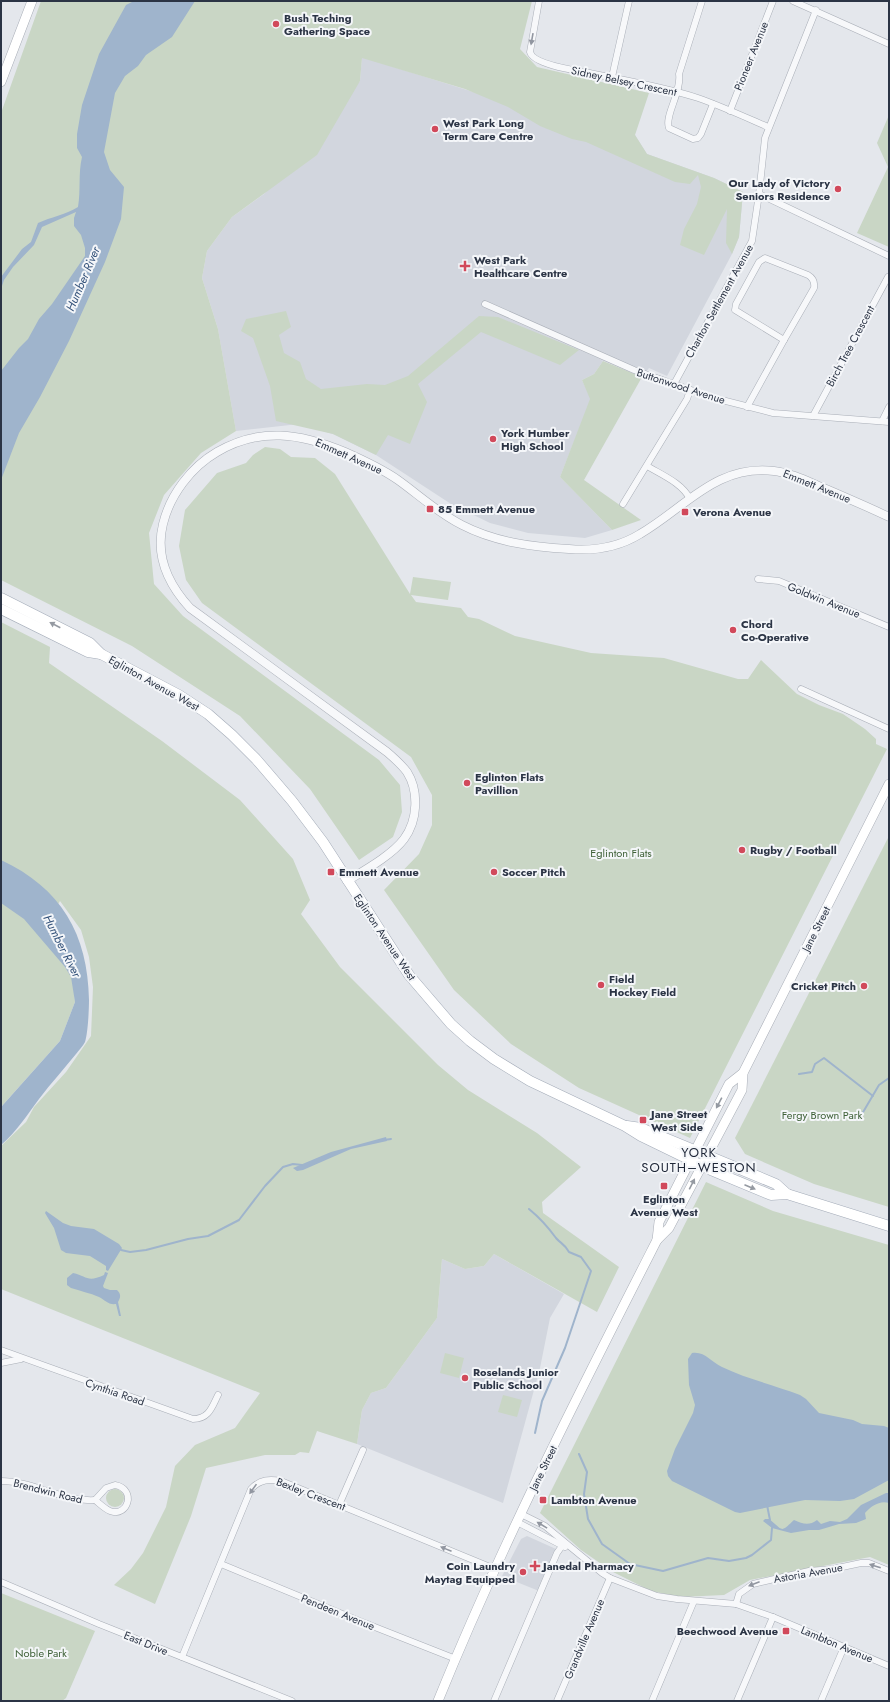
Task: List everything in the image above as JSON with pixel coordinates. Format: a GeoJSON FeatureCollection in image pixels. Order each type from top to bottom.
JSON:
{"type":"FeatureCollection","features":[{"type":"Feature","properties":{"kind":"main road"},"geometry":{"type":"LineString","coordinates":[[1,82],[32,1]]}},
{"type":"Feature","properties":{"kind":"main road","name":"Eglinton Avenue West"},"geometry":{"type":"LineString","coordinates":[[1,598],[89,648],[179,695],[208,714],[232,735],[256,759],[292,801],[323,842],[409,975],[451,1024],[494,1059],[530,1081],[625,1126],[641,1136],[771,1195],[787,1194],[889,1226]]}},
{"type":"Feature","properties":{"kind":"main road","name":"Eglinton Avenue West"},"geometry":{"type":"LineString","coordinates":[[1,610],[89,648]]}},
{"type":"Feature","properties":{"kind":"main road","name":"Jane Street"},"geometry":{"type":"LineString","coordinates":[[438,1701],[495,1569],[588,1374],[657,1240],[669,1228],[742,1090],[743,1073],[889,784]]}},
{"type":"Feature","properties":{"kind":"main road","name":"Jane Street"},"geometry":{"type":"LineString","coordinates":[[657,1240],[659,1222],[690,1159],[729,1084],[743,1073]]}},
{"type":"Feature","properties":{"kind":"main road","name":"Eglinton Avenue West"},"geometry":{"type":"LineString","coordinates":[[625,1126],[641,1128],[708,1155],[776,1184],[787,1194]]}},
{"type":"Feature","properties":{"kind":"street","name":"Sidney Belsey Crescent"},"geometry":{"type":"LineString","coordinates":[[539,1],[531,43],[531,55],[543,62],[564,68],[678,92],[698,98],[768,127]]}},
{"type":"Feature","properties":{"kind":"street"},"geometry":{"type":"LineString","coordinates":[[612,78],[629,1]]}},
{"type":"Feature","properties":{"kind":"street"},"geometry":{"type":"LineString","coordinates":[[702,1],[679,74],[680,80],[678,92],[667,124],[671,130],[693,139],[700,136],[713,104]]}},
{"type":"Feature","properties":{"kind":"street","name":"Pioneer Avenue"},"geometry":{"type":"LineString","coordinates":[[730,111],[773,1]]}},
{"type":"Feature","properties":{"kind":"street"},"geometry":{"type":"LineString","coordinates":[[793,1],[889,44]]}},
{"type":"Feature","properties":{"kind":"street","name":"Charlton Settlement Avenue"},"geometry":{"type":"LineString","coordinates":[[674,384],[752,241],[759,194],[763,148],[768,127],[816,10]]}},
{"type":"Feature","properties":{"kind":"street"},"geometry":{"type":"LineString","coordinates":[[759,194],[889,256]]}},
{"type":"Feature","properties":{"kind":"street"},"geometry":{"type":"LineString","coordinates":[[747,407],[815,284],[812,278],[808,275],[764,258],[758,264],[736,304],[735,310],[784,340]]}},
{"type":"Feature","properties":{"kind":"street","name":"Birch Tree Crescent"},"geometry":{"type":"LineString","coordinates":[[813,416],[888,277]]}},
{"type":"Feature","properties":{"kind":"street","name":"Buttonwood Avenue"},"geometry":{"type":"LineString","coordinates":[[485,304],[634,370],[690,390],[747,407],[773,412],[886,422]]}},
{"type":"Feature","properties":{"kind":"street"},"geometry":{"type":"LineString","coordinates":[[623,504],[687,399],[690,390]]}},
{"type":"Feature","properties":{"kind":"street"},"geometry":{"type":"LineString","coordinates":[[886,422],[889,407]]}},
{"type":"Feature","properties":{"kind":"street","name":"Emmett Avenue"},"geometry":{"type":"LineString","coordinates":[[347,881],[388,854],[404,839],[410,829],[416,808],[411,780],[403,767],[387,752],[206,621],[190,608],[178,595],[169,580],[164,566],[161,536],[168,508],[177,490],[208,458],[234,443],[269,435],[302,437],[327,444],[376,466],[396,478],[447,517],[477,532],[516,543],[570,549],[601,548],[634,538],[709,484],[734,473],[755,470],[772,470],[798,477],[889,517]]}},
{"type":"Feature","properties":{"kind":"street"},"geometry":{"type":"LineString","coordinates":[[647,466],[680,486],[686,491],[690,498]]}},
{"type":"Feature","properties":{"kind":"street","name":"Goldwin Avenue"},"geometry":{"type":"LineString","coordinates":[[758,579],[779,582],[889,627]]}},
{"type":"Feature","properties":{"kind":"street"},"geometry":{"type":"LineString","coordinates":[[801,689],[889,728]]}},
{"type":"Feature","properties":{"kind":"street","name":"Cynthia Road"},"geometry":{"type":"LineString","coordinates":[[1,1350],[21,1359],[193,1419],[207,1415],[218,1395]]}},
{"type":"Feature","properties":{"kind":"street"},"geometry":{"type":"LineString","coordinates":[[1,1364],[21,1359]]}},
{"type":"Feature","properties":{"kind":"street"},"geometry":{"type":"LineString","coordinates":[[339,1505],[363,1450]]}},
{"type":"Feature","properties":{"kind":"street","name":"Bexley Crescent"},"geometry":{"type":"LineString","coordinates":[[182,1657],[251,1489],[260,1482],[272,1480],[282,1481],[495,1569]]}},
{"type":"Feature","properties":{"kind":"street","name":"Brendwin Road"},"geometry":{"type":"LineString","coordinates":[[1,1481],[22,1483],[83,1500],[95,1500],[108,1511],[117,1512],[125,1508],[128,1496],[123,1488],[115,1485],[106,1488],[95,1500]]}},
{"type":"Feature","properties":{"kind":"street","name":"Lambton Avenue"},"geometry":{"type":"LineString","coordinates":[[519,1518],[582,1558],[610,1578],[657,1596],[694,1601],[736,1604],[773,1617],[889,1666]]}},
{"type":"Feature","properties":{"kind":"street","name":"Lambton Avenue"},"geometry":{"type":"LineString","coordinates":[[519,1518],[545,1526],[582,1558]]}},
{"type":"Feature","properties":{"kind":"street"},"geometry":{"type":"LineString","coordinates":[[494,1701],[557,1553],[562,1546]]}},
{"type":"Feature","properties":{"kind":"street","name":"Astoria Avenue"},"geometry":{"type":"LineString","coordinates":[[736,1604],[739,1594],[753,1584],[809,1571],[869,1563],[889,1571]]}},
{"type":"Feature","properties":{"kind":"street","name":"Pendeen Avenue"},"geometry":{"type":"LineString","coordinates":[[221,1564],[456,1659]]}},
{"type":"Feature","properties":{"kind":"street","name":"Grandville Avenue"},"geometry":{"type":"LineString","coordinates":[[557,1701],[610,1578]]}},
{"type":"Feature","properties":{"kind":"street","name":"East Drive"},"geometry":{"type":"LineString","coordinates":[[1,1582],[292,1701]]}},
{"type":"Feature","properties":{"kind":"street"},"geometry":{"type":"LineString","coordinates":[[652,1701],[694,1601]]}},
{"type":"Feature","properties":{"kind":"street"},"geometry":{"type":"LineString","coordinates":[[737,1701],[773,1617]]}},
{"type":"Feature","properties":{"kind":"street"},"geometry":{"type":"LineString","coordinates":[[821,1701],[844,1647]]}},
{"type":"Feature","properties":{"kind":"shaded area","name":"West Park Healthcare Centre"},"geometry":{"type":"Polygon","coordinates":[[[362,57],[566,121],[635,135],[647,154],[714,178],[743,192],[739,237],[732,254],[667,376],[649,368],[642,377],[599,359],[603,361],[594,374],[582,380],[591,399],[560,477],[612,530],[585,538],[528,533],[490,523],[451,504],[376,455],[333,434],[299,424],[236,431],[218,329],[202,278],[207,251],[232,217],[264,194],[360,81],[362,57]]]}},
{"type":"Feature","properties":{"kind":"shaded area","name":"Roselands Junior Public School"},"geometry":{"type":"Polygon","coordinates":[[[494,1254],[564,1294],[550,1318],[540,1368],[503,1503],[357,1444],[362,1410],[371,1393],[386,1388],[437,1318],[442,1259],[465,1269],[484,1266],[494,1254]]]}},
{"type":"Feature","properties":{"kind":"shaded area"},"geometry":{"type":"Polygon","coordinates":[[[527,1536],[556,1549],[539,1591],[502,1576],[521,1539],[527,1536]]]}},
{"type":"Feature","properties":{"kind":"green space"},"geometry":{"type":"Polygon","coordinates":[[[41,1],[532,1],[520,49],[537,67],[649,93],[635,135],[647,154],[714,178],[743,192],[739,237],[732,254],[726,243],[727,209],[704,255],[680,245],[684,229],[697,204],[701,187],[698,175],[690,184],[675,182],[586,142],[572,139],[540,126],[508,107],[465,89],[362,58],[360,81],[317,155],[232,217],[207,251],[202,278],[218,329],[236,431],[201,453],[164,495],[149,533],[154,584],[183,616],[379,760],[400,785],[402,812],[393,837],[359,860],[310,789],[240,716],[132,646],[1,580],[1,113],[41,1]]]}},
{"type":"Feature","properties":{"kind":"green space"},"geometry":{"type":"Polygon","coordinates":[[[889,115],[889,247],[857,233],[888,167],[877,143],[889,115]]]}},
{"type":"Feature","properties":{"kind":"green space"},"geometry":{"type":"Polygon","coordinates":[[[286,311],[291,327],[279,335],[284,353],[300,362],[306,379],[321,389],[367,384],[385,385],[408,376],[479,316],[498,317],[579,350],[560,365],[481,332],[418,384],[427,402],[410,444],[388,435],[376,455],[333,434],[276,421],[270,386],[253,338],[241,331],[246,319],[286,311]]]}},
{"type":"Feature","properties":{"kind":"green space"},"geometry":{"type":"Polygon","coordinates":[[[603,361],[642,377],[584,480],[641,520],[612,530],[560,477],[590,399],[582,380],[594,374],[603,361]]]}},
{"type":"Feature","properties":{"kind":"green space","name":"Eglinton Flats"},"geometry":{"type":"Polygon","coordinates":[[[265,447],[280,449],[291,457],[315,458],[335,474],[410,594],[413,577],[451,582],[448,600],[411,595],[416,602],[461,608],[468,617],[479,619],[515,636],[591,653],[664,658],[738,679],[748,679],[761,660],[797,694],[819,705],[843,714],[865,729],[876,739],[876,744],[887,749],[690,1138],[579,1088],[511,1044],[454,990],[384,890],[419,854],[432,825],[432,795],[411,757],[202,603],[186,580],[179,546],[185,510],[217,473],[246,463],[253,455],[265,447]]]}},
{"type":"Feature","properties":{"kind":"green space"},"geometry":{"type":"Polygon","coordinates":[[[1,622],[50,647],[49,663],[162,741],[240,800],[293,859],[310,900],[301,914],[340,967],[438,1065],[468,1090],[537,1133],[581,1167],[542,1202],[543,1213],[619,1267],[597,1312],[494,1254],[484,1266],[465,1269],[442,1259],[437,1318],[386,1388],[371,1393],[362,1410],[357,1444],[317,1431],[309,1453],[300,1452],[295,1455],[265,1455],[206,1468],[191,1516],[155,1604],[114,1585],[131,1569],[143,1553],[166,1507],[175,1466],[195,1445],[235,1428],[260,1393],[1,1289],[1,1146],[26,1122],[34,1107],[66,1072],[91,1036],[93,987],[89,957],[81,930],[60,901],[42,932],[73,976],[75,1002],[60,1041],[1,1107],[1,622]]]}},
{"type":"Feature","properties":{"kind":"green space","name":"Fergy Brown Park"},"geometry":{"type":"Polygon","coordinates":[[[889,836],[889,1207],[814,1184],[745,1154],[735,1138],[889,836]]]}},
{"type":"Feature","properties":{"kind":"green space"},"geometry":{"type":"Polygon","coordinates":[[[706,1182],[773,1211],[889,1245],[889,1565],[870,1557],[750,1580],[724,1595],[681,1597],[651,1591],[613,1572],[581,1550],[540,1513],[706,1182]]]}},
{"type":"Feature","properties":{"kind":"green space"},"geometry":{"type":"Polygon","coordinates":[[[445,1353],[464,1358],[459,1378],[440,1373],[445,1353]]]}},
{"type":"Feature","properties":{"kind":"green space"},"geometry":{"type":"Polygon","coordinates":[[[503,1395],[522,1400],[517,1417],[498,1412],[503,1395]]]}},
{"type":"Feature","properties":{"kind":"green space"},"geometry":{"type":"Polygon","coordinates":[[[115,1489],[121,1492],[124,1498],[121,1504],[115,1507],[109,1504],[106,1498],[109,1492],[115,1489]]]}},
{"type":"Feature","properties":{"kind":"green space","name":"Noble Park"},"geometry":{"type":"Polygon","coordinates":[[[1,1593],[95,1631],[66,1698],[62,1701],[1,1701],[1,1593]]]}},
{"type":"Feature","properties":{"kind":"water","name":"Humber River"},"geometry":{"type":"Polygon","coordinates":[[[134,1],[195,1],[172,37],[146,55],[138,66],[125,76],[115,93],[104,152],[110,170],[124,187],[121,219],[105,262],[69,341],[40,397],[19,433],[1,480],[1,371],[28,339],[39,319],[52,304],[85,256],[85,248],[81,235],[74,226],[76,212],[42,227],[34,245],[13,267],[4,280],[1,289],[1,277],[22,249],[31,242],[38,223],[78,207],[82,157],[77,148],[77,134],[82,105],[99,54],[126,5],[134,1]]]}},
{"type":"Feature","properties":{"kind":"water","name":"Humber River"},"geometry":{"type":"Polygon","coordinates":[[[1,860],[22,871],[40,884],[55,899],[67,916],[77,934],[83,954],[87,976],[89,1015],[84,1044],[17,1129],[1,1145],[2,1106],[60,1041],[75,1002],[71,977],[65,967],[24,919],[1,903],[1,860]]]}},
{"type":"Feature","properties":{"kind":"water"},"geometry":{"type":"Polygon","coordinates":[[[386,1137],[387,1141],[351,1149],[303,1170],[297,1171],[293,1168],[331,1152],[386,1137]]]}},
{"type":"Feature","properties":{"kind":"water"},"geometry":{"type":"Polygon","coordinates":[[[46,1211],[63,1223],[71,1226],[94,1229],[119,1244],[122,1248],[108,1271],[106,1270],[106,1266],[90,1256],[66,1253],[61,1250],[54,1228],[45,1213],[46,1211]]]}},
{"type":"Feature","properties":{"kind":"water"},"geometry":{"type":"Polygon","coordinates":[[[105,1272],[108,1273],[103,1286],[104,1288],[110,1290],[117,1290],[120,1294],[118,1302],[121,1316],[119,1316],[116,1304],[109,1303],[99,1297],[71,1288],[67,1285],[67,1278],[73,1273],[90,1279],[104,1275],[105,1272]]]}},
{"type":"Feature","properties":{"kind":"water"},"geometry":{"type":"Polygon","coordinates":[[[692,1353],[704,1355],[718,1365],[741,1375],[800,1395],[806,1399],[819,1413],[853,1420],[862,1424],[884,1426],[889,1428],[889,1480],[854,1499],[840,1501],[805,1500],[740,1513],[735,1512],[672,1481],[668,1476],[667,1471],[675,1449],[693,1413],[695,1405],[689,1385],[688,1359],[692,1353]]]}},
{"type":"Feature","properties":{"kind":"water"},"geometry":{"type":"Polygon","coordinates":[[[889,1493],[889,1503],[882,1502],[873,1506],[865,1513],[866,1519],[856,1523],[839,1524],[819,1530],[791,1533],[772,1528],[763,1521],[765,1519],[769,1519],[782,1529],[794,1520],[806,1524],[817,1520],[821,1524],[830,1521],[840,1522],[847,1519],[861,1505],[889,1493]]]}},
{"type":"Feature","properties":{"kind":"waterway"},"geometry":{"type":"LineString","coordinates":[[799,1074],[812,1072],[815,1064],[824,1058],[873,1096]]}},
{"type":"Feature","properties":{"kind":"waterway"},"geometry":{"type":"LineString","coordinates":[[859,1119],[879,1085],[889,1078]]}},
{"type":"Feature","properties":{"kind":"waterway"},"geometry":{"type":"LineString","coordinates":[[384,1140],[391,1139]]}},
{"type":"Feature","properties":{"kind":"waterway"},"geometry":{"type":"LineString","coordinates":[[121,1250],[130,1252],[146,1250],[188,1239],[208,1236],[239,1220],[265,1186],[283,1167],[293,1164],[302,1165]]}},
{"type":"Feature","properties":{"kind":"waterway"},"geometry":{"type":"LineString","coordinates":[[529,1209],[544,1223],[569,1252],[581,1257],[591,1271],[565,1348],[542,1401],[535,1433]]}},
{"type":"Feature","properties":{"kind":"waterway"},"geometry":{"type":"LineString","coordinates":[[579,1454],[587,1472],[584,1494],[588,1519],[602,1544],[630,1564],[663,1571],[708,1558],[729,1561],[746,1558],[771,1540],[772,1528]]}},
{"type":"Feature","properties":{"kind":"waterway"},"geometry":{"type":"LineString","coordinates":[[767,1505],[770,1520]]}},
{"type":"Feature","properties":{"kind":"place","name":"Bush Teching Gathering Space"},"geometry":{"type":"Point","coordinates":[276,24]}},
{"type":"Feature","properties":{"kind":"place","name":"West Park Long Term Care Centre"},"geometry":{"type":"Point","coordinates":[435,129]}},
{"type":"Feature","properties":{"kind":"place","name":"Our Lady of Victory Seniors Residence"},"geometry":{"type":"Point","coordinates":[838,189]}},
{"type":"Feature","properties":{"kind":"place","name":"West Park Healthcare Centre"},"geometry":{"type":"Point","coordinates":[465,266]}},
{"type":"Feature","properties":{"kind":"place","name":"York Humber High School"},"geometry":{"type":"Point","coordinates":[493,439]}},
{"type":"Feature","properties":{"kind":"place","name":"85 Emmett Avenue"},"geometry":{"type":"Point","coordinates":[430,509]}},
{"type":"Feature","properties":{"kind":"place","name":"Verona Avenue"},"geometry":{"type":"Point","coordinates":[685,512]}},
{"type":"Feature","properties":{"kind":"place","name":"Chord Co-Operative"},"geometry":{"type":"Point","coordinates":[733,630]}},
{"type":"Feature","properties":{"kind":"place","name":"Eglinton Flats Pavillion"},"geometry":{"type":"Point","coordinates":[467,783]}},
{"type":"Feature","properties":{"kind":"place","name":"Rugby / Football"},"geometry":{"type":"Point","coordinates":[742,850]}},
{"type":"Feature","properties":{"kind":"place","name":"Emmett Avenue"},"geometry":{"type":"Point","coordinates":[331,872]}},
{"type":"Feature","properties":{"kind":"place","name":"Soccer Pitch"},"geometry":{"type":"Point","coordinates":[494,872]}},
{"type":"Feature","properties":{"kind":"place","name":"Field Hockey Field"},"geometry":{"type":"Point","coordinates":[601,985]}},
{"type":"Feature","properties":{"kind":"place","name":"Cricket Pitch"},"geometry":{"type":"Point","coordinates":[864,986]}},
{"type":"Feature","properties":{"kind":"place","name":"Jane Street West Side"},"geometry":{"type":"Point","coordinates":[643,1120]}},
{"type":"Feature","properties":{"kind":"place","name":"Eglinton Avenue West"},"geometry":{"type":"Point","coordinates":[664,1186]}},
{"type":"Feature","properties":{"kind":"place","name":"Roselands Junior Public School"},"geometry":{"type":"Point","coordinates":[465,1378]}},
{"type":"Feature","properties":{"kind":"place","name":"Lambton Avenue"},"geometry":{"type":"Point","coordinates":[543,1500]}},
{"type":"Feature","properties":{"kind":"place","name":"Janedal Pharmacy"},"geometry":{"type":"Point","coordinates":[535,1566]}},
{"type":"Feature","properties":{"kind":"place","name":"Coin Laundry Maytag Equipped"},"geometry":{"type":"Point","coordinates":[523,1572]}},
{"type":"Feature","properties":{"kind":"place","name":"Beechwood Avenue"},"geometry":{"type":"Point","coordinates":[786,1631]}},
{"type":"Feature","properties":{"kind":"district","name":"YORK SOUTH–WESTON"},"geometry":{"type":"Point","coordinates":[699,1160]}}]}
